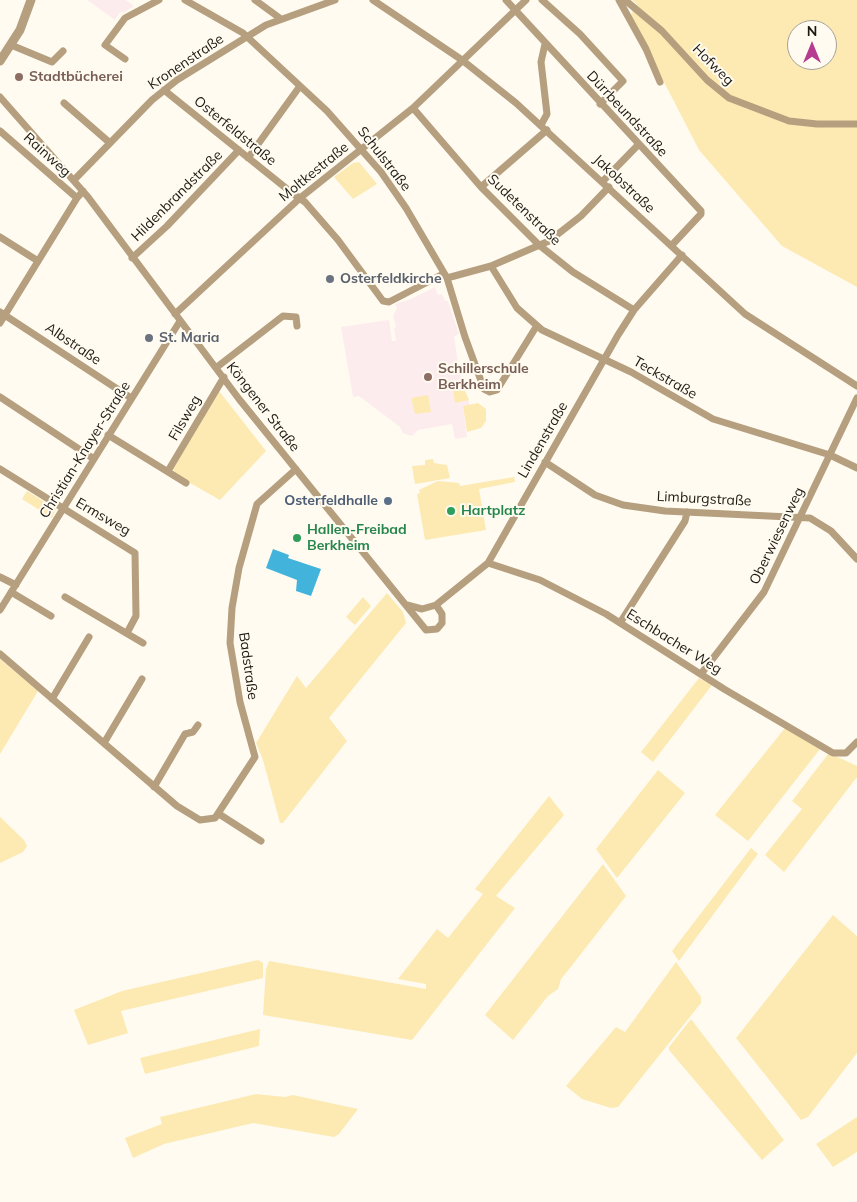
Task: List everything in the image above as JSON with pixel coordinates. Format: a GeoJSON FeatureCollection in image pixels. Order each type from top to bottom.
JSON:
{"type":"FeatureCollection","features":[{"type":"Feature","properties":{"kind":"street"},"geometry":{"type":"LineString","coordinates":[[0,61],[22,26],[31,0]]}},
{"type":"Feature","properties":{"kind":"street"},"geometry":{"type":"LineString","coordinates":[[125,59],[105,45],[125,18],[159,0]]}},
{"type":"Feature","properties":{"kind":"street","name":"Schulstraße"},"geometry":{"type":"LineString","coordinates":[[185,0],[239,30],[328,111],[362,149],[402,202],[445,276],[478,378],[486,391],[496,390],[536,327]]}},
{"type":"Feature","properties":{"kind":"street"},"geometry":{"type":"LineString","coordinates":[[255,0],[281,19]]}},
{"type":"Feature","properties":{"kind":"street","name":"Kronenstraße"},"geometry":{"type":"LineString","coordinates":[[74,180],[164,90],[246,37],[281,19],[335,0]]}},
{"type":"Feature","properties":{"kind":"street","name":"Jakobstraße"},"geometry":{"type":"LineString","coordinates":[[373,0],[462,60],[547,130],[751,319],[857,386]]}},
{"type":"Feature","properties":{"kind":"street","name":"Dürrbeundstraße"},"geometry":{"type":"LineString","coordinates":[[506,0],[514,11],[702,212],[672,245]]}},
{"type":"Feature","properties":{"kind":"street","name":"Moltkestraße"},"geometry":{"type":"LineString","coordinates":[[175,314],[300,198],[413,108],[526,0]]}},
{"type":"Feature","properties":{"kind":"street"},"geometry":{"type":"LineString","coordinates":[[542,0],[580,34],[623,81],[600,104]]}},
{"type":"Feature","properties":{"kind":"street"},"geometry":{"type":"LineString","coordinates":[[619,0],[646,49],[660,82]]}},
{"type":"Feature","properties":{"kind":"street","name":"Hofweg"},"geometry":{"type":"LineString","coordinates":[[626,0],[662,32],[707,80],[729,98],[789,121],[817,124],[857,124]]}},
{"type":"Feature","properties":{"kind":"street"},"geometry":{"type":"LineString","coordinates":[[541,125],[547,114],[541,62],[545,44]]}},
{"type":"Feature","properties":{"kind":"street"},"geometry":{"type":"LineString","coordinates":[[11,45],[52,62],[63,51]]}},
{"type":"Feature","properties":{"kind":"street"},"geometry":{"type":"LineString","coordinates":[[248,158],[300,86]]}},
{"type":"Feature","properties":{"kind":"street","name":"Osterfeldstraße"},"geometry":{"type":"LineString","coordinates":[[164,90],[300,198],[338,240],[381,300],[389,302],[420,284],[445,276]]}},
{"type":"Feature","properties":{"kind":"street","name":"Köngener Straße"},"geometry":{"type":"LineString","coordinates":[[0,98],[83,191],[180,321],[296,469],[407,605],[420,624],[431,631],[439,628],[442,623],[442,614],[436,605]]}},
{"type":"Feature","properties":{"kind":"street"},"geometry":{"type":"LineString","coordinates":[[64,103],[110,143]]}},
{"type":"Feature","properties":{"kind":"street","name":"Sudetenstraße"},"geometry":{"type":"LineString","coordinates":[[413,108],[481,187],[539,245],[573,272],[634,310]]}},
{"type":"Feature","properties":{"kind":"street"},"geometry":{"type":"LineString","coordinates":[[481,187],[547,130]]}},
{"type":"Feature","properties":{"kind":"street","name":"Rainweg"},"geometry":{"type":"LineString","coordinates":[[0,131],[76,198]]}},
{"type":"Feature","properties":{"kind":"street"},"geometry":{"type":"LineString","coordinates":[[445,276],[491,266],[539,245],[575,222],[638,145]]}},
{"type":"Feature","properties":{"kind":"street","name":"Hildenbrandstraße"},"geometry":{"type":"LineString","coordinates":[[132,258],[167,226],[239,150]]}},
{"type":"Feature","properties":{"kind":"street"},"geometry":{"type":"LineString","coordinates":[[0,323],[2,314],[38,261],[76,198],[83,191]]}},
{"type":"Feature","properties":{"kind":"street"},"geometry":{"type":"LineString","coordinates":[[0,237],[38,261]]}},
{"type":"Feature","properties":{"kind":"street","name":"Lindenstraße"},"geometry":{"type":"LineString","coordinates":[[436,605],[488,563],[634,310],[682,255]]}},
{"type":"Feature","properties":{"kind":"street","name":"Teckstraße"},"geometry":{"type":"LineString","coordinates":[[491,266],[517,308],[536,327],[605,358],[713,419],[830,455],[857,468]]}},
{"type":"Feature","properties":{"kind":"street","name":"Albstraße"},"geometry":{"type":"LineString","coordinates":[[2,314],[131,398]]}},
{"type":"Feature","properties":{"kind":"street"},"geometry":{"type":"LineString","coordinates":[[217,367],[283,316],[296,317],[297,326]]}},
{"type":"Feature","properties":{"kind":"street","name":"Christian-Knayer-Straße"},"geometry":{"type":"LineString","coordinates":[[0,610],[180,321]]}},
{"type":"Feature","properties":{"kind":"street","name":"Filsweg"},"geometry":{"type":"LineString","coordinates":[[168,471],[224,377]]}},
{"type":"Feature","properties":{"kind":"street"},"geometry":{"type":"LineString","coordinates":[[0,397],[94,459]]}},
{"type":"Feature","properties":{"kind":"street","name":"Oberwiesenweg"},"geometry":{"type":"LineString","coordinates":[[701,674],[764,592],[857,398]]}},
{"type":"Feature","properties":{"kind":"street"},"geometry":{"type":"LineString","coordinates":[[108,435],[186,483]]}},
{"type":"Feature","properties":{"kind":"street","name":"Limburgstraße"},"geometry":{"type":"LineString","coordinates":[[545,462],[587,490],[614,502],[659,510],[801,516],[814,519],[826,527],[857,558]]}},
{"type":"Feature","properties":{"kind":"street"},"geometry":{"type":"LineString","coordinates":[[0,469],[63,508]]}},
{"type":"Feature","properties":{"kind":"street","name":"Badstraße"},"geometry":{"type":"LineString","coordinates":[[219,814],[255,756],[240,702],[231,652],[230,619],[236,583],[255,508],[263,498],[296,469]]}},
{"type":"Feature","properties":{"kind":"street","name":"Ermsweg"},"geometry":{"type":"LineString","coordinates":[[63,508],[135,553],[136,616],[127,633]]}},
{"type":"Feature","properties":{"kind":"street"},"geometry":{"type":"LineString","coordinates":[[620,622],[685,521],[687,512]]}},
{"type":"Feature","properties":{"kind":"street","name":"Eschbacher Weg"},"geometry":{"type":"LineString","coordinates":[[488,563],[540,580],[620,622],[701,674],[826,749],[841,755],[849,752],[857,742]]}},
{"type":"Feature","properties":{"kind":"street"},"geometry":{"type":"LineString","coordinates":[[0,577],[16,585]]}},
{"type":"Feature","properties":{"kind":"street"},"geometry":{"type":"LineString","coordinates":[[11,592],[52,616]]}},
{"type":"Feature","properties":{"kind":"street"},"geometry":{"type":"LineString","coordinates":[[65,597],[143,643]]}},
{"type":"Feature","properties":{"kind":"street"},"geometry":{"type":"LineString","coordinates":[[407,605],[422,609],[436,605]]}},
{"type":"Feature","properties":{"kind":"street"},"geometry":{"type":"LineString","coordinates":[[52,699],[89,637]]}},
{"type":"Feature","properties":{"kind":"street"},"geometry":{"type":"LineString","coordinates":[[0,654],[181,809],[205,821],[213,819],[219,814],[261,841]]}},
{"type":"Feature","properties":{"kind":"street"},"geometry":{"type":"LineString","coordinates":[[104,743],[142,679]]}},
{"type":"Feature","properties":{"kind":"street"},"geometry":{"type":"LineString","coordinates":[[154,787],[186,734],[193,732],[198,725]]}},
{"type":"Feature","properties":{"kind":"shaded area"},"geometry":{"type":"Polygon","coordinates":[[[87,0],[126,0],[134,6],[123,13],[120,12],[115,20],[87,0]]]}},
{"type":"Feature","properties":{"kind":"shaded area"},"geometry":{"type":"Polygon","coordinates":[[[632,0],[857,0],[857,287],[782,246],[699,150],[630,16],[637,4],[632,0]]]}},
{"type":"Feature","properties":{"kind":"shaded area"},"geometry":{"type":"Polygon","coordinates":[[[359,162],[377,184],[353,199],[334,177],[353,163],[359,162]]]}},
{"type":"Feature","properties":{"kind":"shaded area"},"geometry":{"type":"Polygon","coordinates":[[[435,287],[438,295],[442,294],[445,301],[448,301],[459,334],[454,336],[458,363],[462,384],[470,405],[463,406],[467,437],[455,439],[452,424],[418,430],[412,436],[403,433],[400,427],[359,396],[353,397],[341,327],[389,320],[392,341],[396,341],[394,329],[396,326],[393,316],[397,308],[395,304],[411,299],[435,287]]]}},
{"type":"Feature","properties":{"kind":"shaded area"},"geometry":{"type":"Polygon","coordinates":[[[464,388],[469,400],[455,403],[453,390],[464,388]]]}},
{"type":"Feature","properties":{"kind":"shaded area"},"geometry":{"type":"Polygon","coordinates":[[[219,391],[266,451],[220,500],[176,475],[173,469],[219,391]]]}},
{"type":"Feature","properties":{"kind":"shaded area"},"geometry":{"type":"Polygon","coordinates":[[[428,395],[431,412],[415,414],[411,398],[428,395]]]}},
{"type":"Feature","properties":{"kind":"shaded area"},"geometry":{"type":"Polygon","coordinates":[[[478,403],[486,409],[486,421],[481,428],[467,432],[463,406],[478,403]]]}},
{"type":"Feature","properties":{"kind":"shaded area"},"geometry":{"type":"Polygon","coordinates":[[[433,459],[434,463],[447,465],[450,478],[415,484],[412,466],[425,465],[425,460],[433,459]]]}},
{"type":"Feature","properties":{"kind":"shaded area","name":"Hartplatz"},"geometry":{"type":"Polygon","coordinates":[[[514,477],[515,482],[479,489],[486,530],[425,540],[417,494],[420,493],[419,490],[438,481],[459,483],[460,486],[514,477]]]}},
{"type":"Feature","properties":{"kind":"shaded area"},"geometry":{"type":"Polygon","coordinates":[[[27,491],[56,509],[52,518],[22,499],[27,491]]]}},
{"type":"Feature","properties":{"kind":"shaded area"},"geometry":{"type":"Polygon","coordinates":[[[387,593],[403,612],[406,623],[329,718],[347,741],[283,823],[280,823],[263,760],[256,743],[297,676],[306,688],[387,593]]]}},
{"type":"Feature","properties":{"kind":"shaded area"},"geometry":{"type":"Polygon","coordinates":[[[363,597],[371,606],[355,625],[346,617],[363,597]]]}},
{"type":"Feature","properties":{"kind":"shaded area"},"geometry":{"type":"Polygon","coordinates":[[[0,659],[38,691],[0,754],[0,659]]]}},
{"type":"Feature","properties":{"kind":"shaded area"},"geometry":{"type":"Polygon","coordinates":[[[699,678],[712,685],[653,762],[641,752],[699,678]]]}},
{"type":"Feature","properties":{"kind":"shaded area"},"geometry":{"type":"Polygon","coordinates":[[[785,728],[820,749],[748,841],[715,815],[785,728]]]}},
{"type":"Feature","properties":{"kind":"shaded area"},"geometry":{"type":"Polygon","coordinates":[[[829,753],[857,766],[857,777],[784,872],[765,855],[802,809],[792,801],[829,753]]]}},
{"type":"Feature","properties":{"kind":"shaded area"},"geometry":{"type":"Polygon","coordinates":[[[658,770],[685,793],[617,878],[596,849],[658,770]]]}},
{"type":"Feature","properties":{"kind":"shaded area"},"geometry":{"type":"Polygon","coordinates":[[[549,796],[564,815],[496,896],[515,908],[412,1040],[263,1015],[266,969],[269,961],[426,989],[426,984],[398,979],[437,929],[448,938],[483,894],[475,889],[549,796]]]}},
{"type":"Feature","properties":{"kind":"shaded area"},"geometry":{"type":"Polygon","coordinates":[[[0,817],[24,840],[27,846],[23,852],[0,863],[0,817]]]}},
{"type":"Feature","properties":{"kind":"shaded area"},"geometry":{"type":"Polygon","coordinates":[[[751,848],[758,854],[679,961],[672,951],[751,848]]]}},
{"type":"Feature","properties":{"kind":"shaded area"},"geometry":{"type":"Polygon","coordinates":[[[603,864],[626,896],[561,979],[558,989],[548,996],[513,1040],[485,1015],[603,864]]]}},
{"type":"Feature","properties":{"kind":"shaded area"},"geometry":{"type":"Polygon","coordinates":[[[833,915],[857,936],[857,1053],[808,1117],[801,1120],[736,1038],[833,915]]]}},
{"type":"Feature","properties":{"kind":"shaded area"},"geometry":{"type":"Polygon","coordinates":[[[258,960],[263,963],[263,978],[121,1011],[128,1033],[88,1045],[74,1010],[122,991],[258,960]]]}},
{"type":"Feature","properties":{"kind":"shaded area"},"geometry":{"type":"Polygon","coordinates":[[[676,962],[701,997],[701,1003],[618,1107],[611,1108],[582,1099],[566,1086],[616,1027],[625,1032],[676,962]]]}},
{"type":"Feature","properties":{"kind":"shaded area"},"geometry":{"type":"Polygon","coordinates":[[[691,1019],[784,1140],[762,1160],[669,1050],[669,1047],[691,1019]]]}},
{"type":"Feature","properties":{"kind":"shaded area"},"geometry":{"type":"Polygon","coordinates":[[[260,1029],[259,1046],[145,1074],[140,1058],[260,1029]]]}},
{"type":"Feature","properties":{"kind":"shaded area"},"geometry":{"type":"Polygon","coordinates":[[[256,1094],[285,1097],[293,1095],[358,1109],[339,1134],[334,1137],[253,1123],[164,1144],[133,1158],[125,1138],[162,1124],[160,1117],[256,1094]]]}},
{"type":"Feature","properties":{"kind":"shaded area"},"geometry":{"type":"Polygon","coordinates":[[[857,1117],[857,1152],[833,1167],[816,1144],[857,1117]]]}},
{"type":"Feature","properties":{"kind":"water"},"geometry":{"type":"Polygon","coordinates":[[[273,549],[289,555],[288,558],[321,569],[311,596],[296,591],[297,580],[266,568],[273,549]]]}},
{"type":"Feature","properties":{"kind":"place","name":"Stadtbücherei"},"geometry":{"type":"Point","coordinates":[19,77]}},
{"type":"Feature","properties":{"kind":"place","name":"Osterfeldkirche"},"geometry":{"type":"Point","coordinates":[330,279]}},
{"type":"Feature","properties":{"kind":"place","name":"St. Maria"},"geometry":{"type":"Point","coordinates":[149,338]}},
{"type":"Feature","properties":{"kind":"place","name":"Schillerschule Berkheim"},"geometry":{"type":"Point","coordinates":[428,377]}},
{"type":"Feature","properties":{"kind":"place","name":"Osterfeldhalle"},"geometry":{"type":"Point","coordinates":[388,501]}},
{"type":"Feature","properties":{"kind":"place","name":"Hartplatz"},"geometry":{"type":"Point","coordinates":[451,511]}},
{"type":"Feature","properties":{"kind":"place","name":"Hallen-Freibad Berkheim"},"geometry":{"type":"Point","coordinates":[297,538]}}]}
